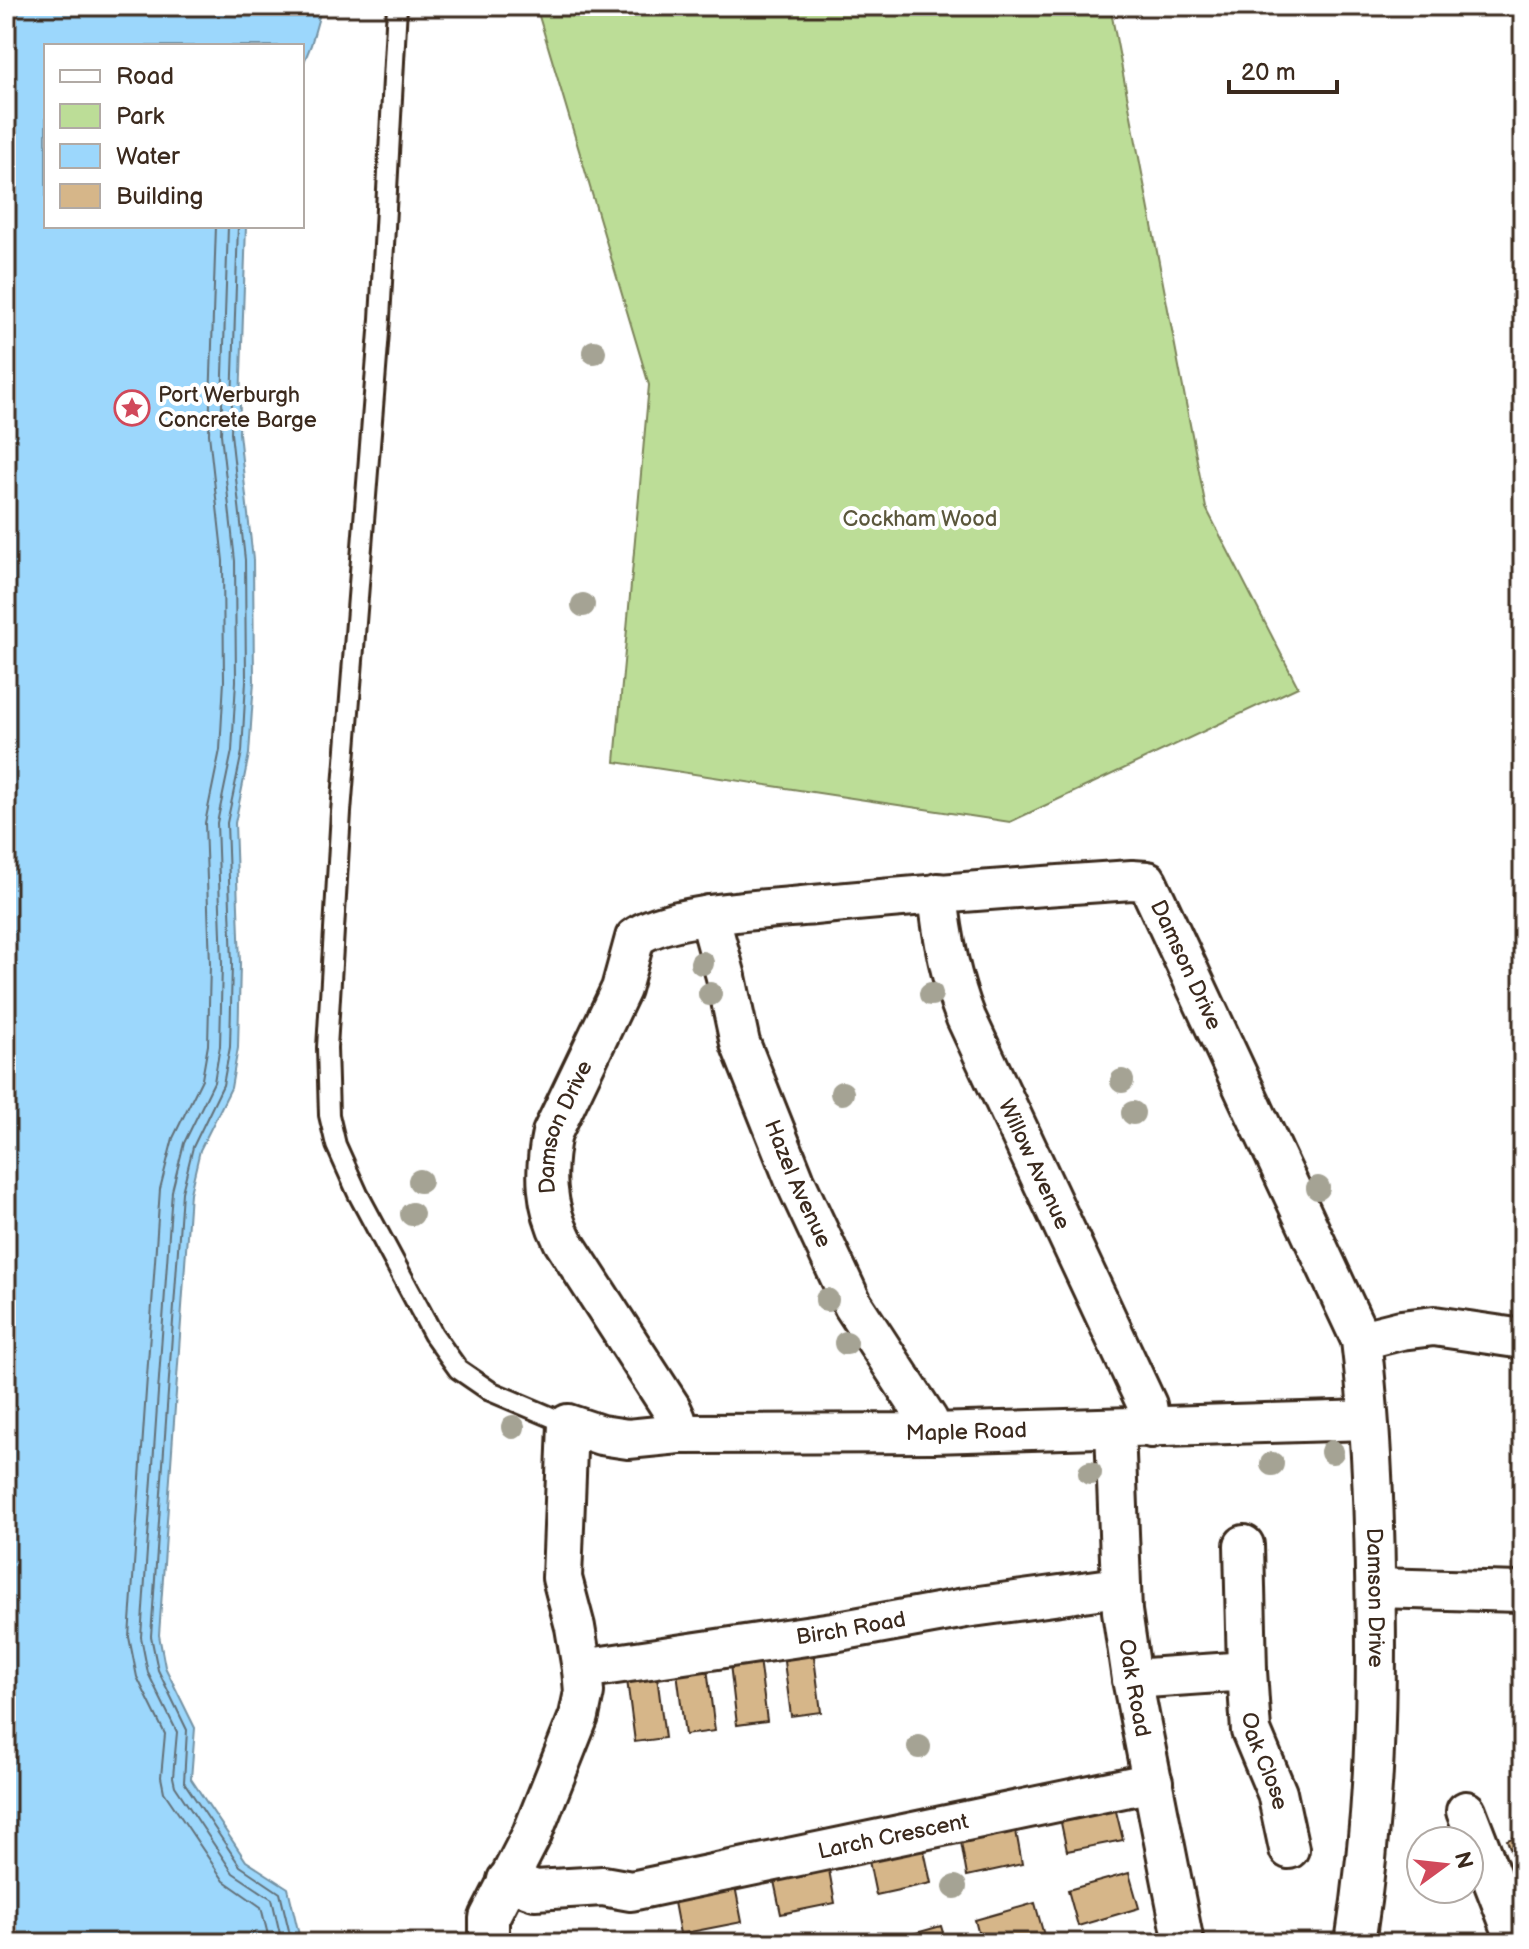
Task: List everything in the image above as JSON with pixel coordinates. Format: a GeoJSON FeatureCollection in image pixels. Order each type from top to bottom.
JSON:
{"type":"FeatureCollection","features":[{"type":"Feature","properties":{"kind":"street","name":"Damson Drive"},"geometry":{"type":"LineString","coordinates":[[679,1434],[671,1408],[555,1226],[548,1198],[549,1149],[555,1124],[621,989],[635,938],[645,932],[709,915],[938,893],[1147,881],[1361,1340],[1376,1588],[1376,1741],[1368,1863],[1355,1943]]}},
{"type":"Feature","properties":{"kind":"street","name":"Willow Avenue"},"geometry":{"type":"LineString","coordinates":[[938,893],[949,968],[966,1018],[1147,1405],[1133,1428]]}},
{"type":"Feature","properties":{"kind":"street","name":"Hazel Avenue"},"geometry":{"type":"LineString","coordinates":[[709,915],[740,1043],[795,1181],[853,1305],[928,1420],[932,1433]]}},
{"type":"Feature","properties":{"kind":"street"},"geometry":{"type":"LineString","coordinates":[[1361,1340],[1434,1326],[1523,1339]]}},
{"type":"Feature","properties":{"kind":"street","name":"Maple Road"},"geometry":{"type":"LineString","coordinates":[[568,1424],[601,1435],[628,1439],[679,1434],[932,1433],[1368,1420]]}},
{"type":"Feature","properties":{"kind":"street"},"geometry":{"type":"LineString","coordinates":[[482,1939],[507,1880],[532,1834],[579,1716],[584,1692],[575,1627],[562,1578],[568,1424]]}},
{"type":"Feature","properties":{"kind":"street","name":"Oak Road"},"geometry":{"type":"LineString","coordinates":[[1133,1428],[1119,1587],[1177,1941]]}},
{"type":"Feature","properties":{"kind":"street","name":"Oak Close"},"geometry":{"type":"LineString","coordinates":[[1244,1545],[1251,1731],[1277,1793],[1289,1849]]}},
{"type":"Feature","properties":{"kind":"street","name":"Birch Road"},"geometry":{"type":"LineString","coordinates":[[582,1669],[833,1632],[965,1608],[1119,1587]]}},
{"type":"Feature","properties":{"kind":"street"},"geometry":{"type":"LineString","coordinates":[[1376,1588],[1520,1592]]}},
{"type":"Feature","properties":{"kind":"street"},"geometry":{"type":"LineString","coordinates":[[1132,1679],[1247,1671]]}},
{"type":"Feature","properties":{"kind":"street","name":"Larch Crescent"},"geometry":{"type":"LineString","coordinates":[[507,1880],[535,1890],[603,1886],[625,1897],[1153,1782]]}},
{"type":"Feature","properties":{"kind":"street"},"geometry":{"type":"LineString","coordinates":[[1466,1811],[1517,1943]]}},
{"type":"Feature","properties":{"kind":"lane"},"geometry":{"type":"LineString","coordinates":[[397,6],[380,319],[346,736],[327,1048],[329,1115],[336,1145],[358,1194],[433,1334],[458,1369],[490,1391],[568,1424]]}},
{"type":"Feature","properties":{"kind":"green space","name":"Cockham Wood"},"geometry":{"type":"Polygon","coordinates":[[[536,6],[1110,6],[1206,508],[1298,687],[1010,822],[615,762],[649,385],[536,6]]]}},
{"type":"Feature","properties":{"kind":"water"},"geometry":{"type":"Polygon","coordinates":[[[6,6],[322,6],[304,62],[304,44],[44,44],[44,228],[246,228],[239,433],[253,560],[254,681],[249,754],[235,823],[240,964],[238,1048],[231,1088],[200,1150],[190,1193],[159,1635],[165,1667],[195,1728],[191,1779],[246,1861],[288,1888],[301,1943],[6,1943],[6,6]]]}},
{"type":"Feature","properties":{"kind":"building"},"geometry":{"type":"Polygon","coordinates":[[[812,1642],[821,1712],[791,1716],[782,1646],[812,1642]]]}},
{"type":"Feature","properties":{"kind":"building"},"geometry":{"type":"Polygon","coordinates":[[[758,1651],[767,1721],[737,1725],[729,1655],[758,1651]]]}},
{"type":"Feature","properties":{"kind":"building"},"geometry":{"type":"Polygon","coordinates":[[[706,1660],[715,1731],[685,1735],[676,1664],[706,1660]]]}},
{"type":"Feature","properties":{"kind":"building"},"geometry":{"type":"Polygon","coordinates":[[[656,1668],[665,1738],[635,1742],[626,1672],[656,1668]]]}},
{"type":"Feature","properties":{"kind":"building"},"geometry":{"type":"Polygon","coordinates":[[[1115,1807],[1123,1840],[1067,1851],[1060,1818],[1115,1807]]]}},
{"type":"Feature","properties":{"kind":"building"},"geometry":{"type":"Polygon","coordinates":[[[1016,1831],[1022,1864],[967,1876],[961,1842],[1016,1831]]]}},
{"type":"Feature","properties":{"kind":"building"},"geometry":{"type":"Polygon","coordinates":[[[1523,1834],[1523,1867],[1518,1869],[1507,1840],[1523,1834]]]}},
{"type":"Feature","properties":{"kind":"building"},"geometry":{"type":"Polygon","coordinates":[[[924,1850],[931,1883],[876,1895],[869,1861],[924,1850]]]}},
{"type":"Feature","properties":{"kind":"building"},"geometry":{"type":"Polygon","coordinates":[[[829,1870],[835,1903],[781,1914],[774,1881],[829,1870]]]}},
{"type":"Feature","properties":{"kind":"building"},"geometry":{"type":"Polygon","coordinates":[[[1129,1873],[1139,1908],[1078,1926],[1068,1890],[1129,1873]]]}},
{"type":"Feature","properties":{"kind":"building"},"geometry":{"type":"Polygon","coordinates":[[[735,1886],[742,1922],[680,1934],[673,1897],[735,1886]]]}},
{"type":"Feature","properties":{"kind":"building"},"geometry":{"type":"Polygon","coordinates":[[[1035,1903],[1045,1939],[1031,1943],[981,1943],[975,1920],[1035,1903]]]}},
{"type":"Feature","properties":{"kind":"building"},"geometry":{"type":"Polygon","coordinates":[[[941,1926],[946,1943],[881,1943],[941,1926]]]}},
{"type":"Feature","properties":{"kind":"place","name":"Port Werburgh Concrete Barge"},"geometry":{"type":"Point","coordinates":[132,408]}}]}
